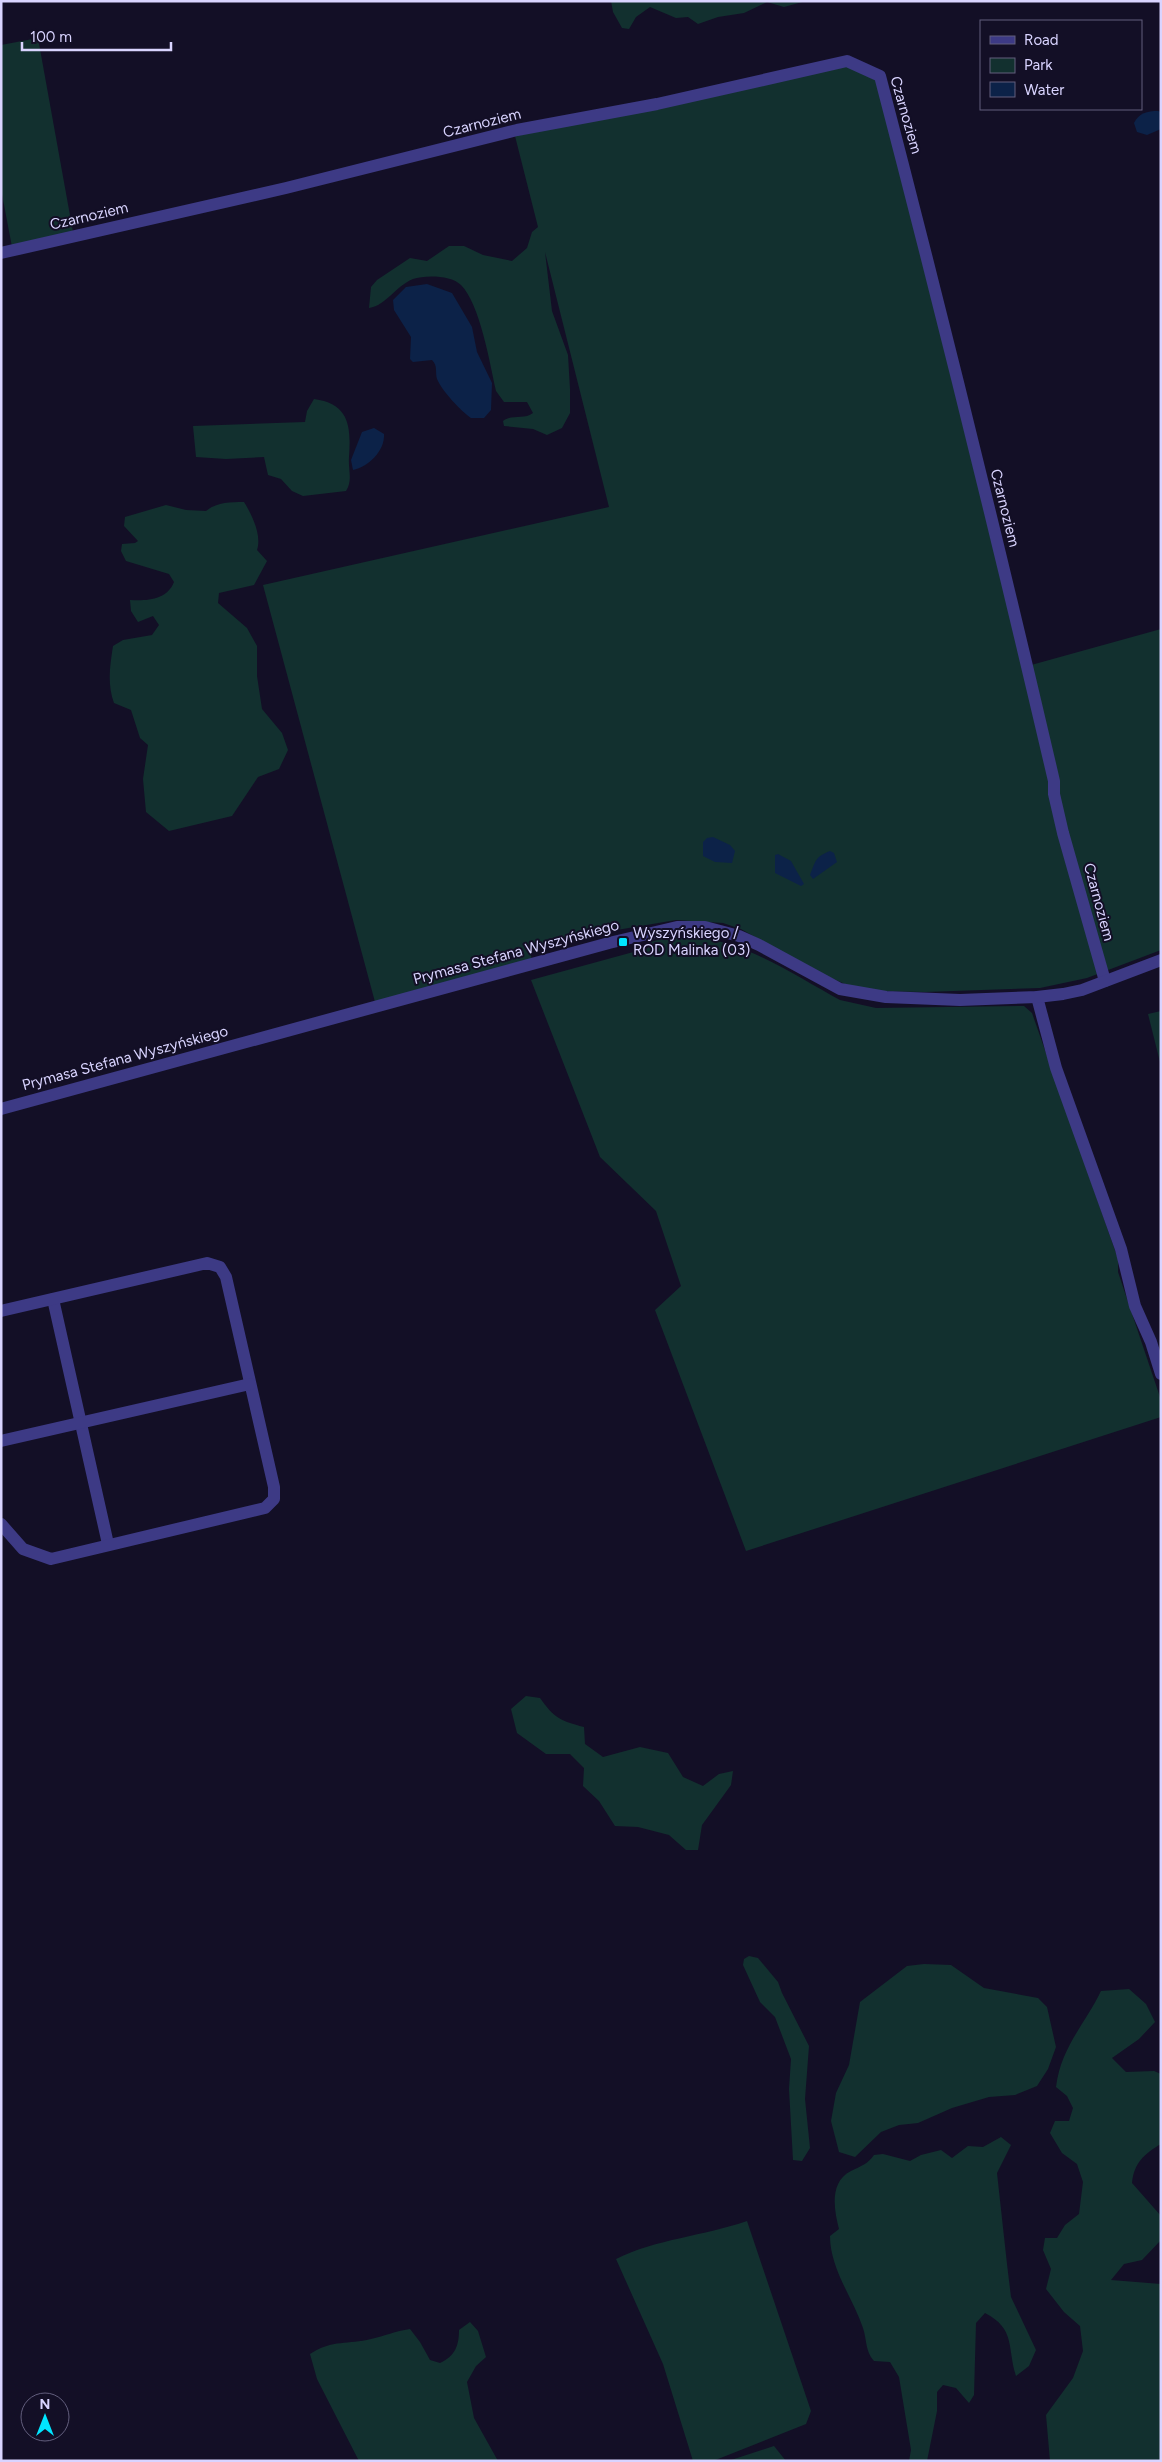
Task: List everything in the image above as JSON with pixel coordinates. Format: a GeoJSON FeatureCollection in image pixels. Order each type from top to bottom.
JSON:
{"type":"FeatureCollection","features":[{"type":"Feature","properties":{"kind":"street","name":"Czarnoziem"},"geometry":{"type":"LineString","coordinates":[[1,253],[286,188],[517,130],[657,104],[847,61],[880,76],[926,253],[1024,652],[1054,781],[1054,794],[1063,832],[1105,981]]}},
{"type":"Feature","properties":{"kind":"street","name":"Prymasa Stefana Wyszyńskiego"},"geometry":{"type":"LineString","coordinates":[[1,1108],[609,943],[651,932],[693,926],[739,936],[779,955],[840,989],[856,994],[960,1000],[1037,998]]}},
{"type":"Feature","properties":{"kind":"street"},"geometry":{"type":"LineString","coordinates":[[1161,960],[1082,990],[1037,998],[1056,1068],[1120,1249],[1135,1306],[1151,1342],[1161,1374]]}},
{"type":"Feature","properties":{"kind":"street"},"geometry":{"type":"LineString","coordinates":[[1,1311],[208,1263],[220,1267],[226,1277],[274,1487],[274,1499],[265,1508],[51,1558],[23,1549],[1,1524]]}},
{"type":"Feature","properties":{"kind":"street"},"geometry":{"type":"LineString","coordinates":[[53,1299],[108,1544]]}},
{"type":"Feature","properties":{"kind":"street"},"geometry":{"type":"LineString","coordinates":[[1,1441],[250,1384]]}},
{"type":"Feature","properties":{"kind":"green space"},"geometry":{"type":"Polygon","coordinates":[[[611,1],[806,1],[784,7],[767,2],[744,13],[718,17],[698,24],[688,17],[676,18],[650,7],[636,17],[629,29],[622,28],[613,12],[611,1]]]}},
{"type":"Feature","properties":{"kind":"green space"},"geometry":{"type":"Polygon","coordinates":[[[38,38],[73,232],[12,247],[1,189],[1,45],[38,38]]]}},
{"type":"Feature","properties":{"kind":"green space"},"geometry":{"type":"Polygon","coordinates":[[[839,67],[851,67],[877,81],[1024,667],[1161,629],[1161,950],[1087,978],[1040,988],[925,992],[871,991],[845,984],[811,969],[741,929],[723,923],[676,920],[611,931],[609,927],[529,947],[532,960],[375,1002],[263,585],[609,507],[545,252],[552,311],[568,355],[570,389],[570,413],[562,428],[547,435],[533,429],[504,426],[503,421],[507,419],[533,413],[527,402],[504,402],[496,391],[479,320],[468,294],[461,285],[445,278],[413,279],[406,282],[386,300],[369,308],[371,287],[377,280],[410,258],[427,261],[449,246],[464,246],[483,255],[512,261],[527,248],[532,232],[538,227],[515,136],[839,67]]]}},
{"type":"Feature","properties":{"kind":"green space"},"geometry":{"type":"Polygon","coordinates":[[[314,399],[335,406],[346,419],[349,436],[350,475],[346,491],[303,496],[292,491],[281,479],[268,475],[264,457],[226,459],[196,457],[193,426],[305,422],[307,411],[314,399]]]}},
{"type":"Feature","properties":{"kind":"green space"},"geometry":{"type":"Polygon","coordinates":[[[244,502],[257,532],[257,550],[267,561],[254,585],[219,593],[218,603],[247,628],[257,646],[257,676],[262,709],[282,733],[288,750],[279,769],[258,777],[232,816],[169,831],[146,812],[143,779],[148,745],[140,738],[131,710],[114,703],[110,688],[110,674],[113,646],[123,640],[152,635],[159,625],[153,616],[138,622],[131,611],[130,600],[143,600],[161,596],[167,593],[174,582],[169,574],[126,561],[121,551],[122,544],[138,541],[124,526],[125,517],[166,505],[186,510],[206,511],[219,504],[244,502]]]}},
{"type":"Feature","properties":{"kind":"green space"},"geometry":{"type":"Polygon","coordinates":[[[690,937],[710,939],[749,951],[840,1000],[876,1008],[1024,1006],[1032,1013],[1118,1259],[1118,1272],[1161,1400],[1161,1417],[746,1551],[655,1310],[681,1286],[656,1211],[600,1157],[531,980],[648,948],[647,943],[661,939],[690,937]]]}},
{"type":"Feature","properties":{"kind":"green space"},"geometry":{"type":"Polygon","coordinates":[[[1161,1011],[1161,1066],[1148,1014],[1161,1011]]]}},
{"type":"Feature","properties":{"kind":"green space"},"geometry":{"type":"Polygon","coordinates":[[[526,1696],[540,1698],[559,1718],[584,1727],[585,1744],[603,1757],[640,1747],[668,1753],[683,1777],[703,1786],[719,1774],[733,1771],[731,1785],[702,1825],[698,1850],[686,1850],[669,1835],[638,1827],[615,1826],[599,1801],[583,1786],[584,1768],[570,1754],[546,1754],[517,1733],[511,1709],[526,1696]]]}},
{"type":"Feature","properties":{"kind":"green space"},"geometry":{"type":"Polygon","coordinates":[[[749,1956],[758,1958],[778,1982],[809,2046],[805,2099],[810,2148],[802,2161],[793,2160],[789,2089],[791,2059],[775,2017],[760,2002],[743,1965],[744,1959],[749,1956]]]}},
{"type":"Feature","properties":{"kind":"green space"},"geometry":{"type":"Polygon","coordinates":[[[924,1964],[951,1965],[984,1988],[1038,1998],[1047,2007],[1056,2047],[1048,2069],[1037,2086],[1015,2095],[989,2097],[952,2108],[918,2123],[899,2125],[881,2132],[855,2157],[839,2152],[831,2121],[836,2093],[849,2065],[860,2002],[907,1966],[924,1964]]]}},
{"type":"Feature","properties":{"kind":"green space"},"geometry":{"type":"Polygon","coordinates":[[[1129,1989],[1146,2004],[1155,2022],[1139,2039],[1112,2058],[1126,2072],[1154,2071],[1161,2074],[1161,2144],[1141,2160],[1135,2170],[1132,2183],[1161,2216],[1161,2240],[1142,2260],[1124,2264],[1111,2280],[1161,2284],[1161,2461],[1050,2461],[1046,2415],[1073,2378],[1083,2351],[1080,2326],[1064,2312],[1046,2289],[1051,2269],[1043,2250],[1045,2238],[1057,2238],[1065,2225],[1079,2214],[1083,2182],[1077,2164],[1062,2153],[1050,2133],[1055,2121],[1069,2121],[1073,2108],[1067,2096],[1056,2087],[1068,2048],[1101,1991],[1129,1989]]]}},
{"type":"Feature","properties":{"kind":"green space"},"geometry":{"type":"Polygon","coordinates":[[[1001,2137],[1011,2145],[997,2173],[1011,2297],[1036,2350],[1029,2366],[1016,2376],[1006,2333],[995,2319],[985,2313],[976,2323],[974,2395],[969,2403],[956,2388],[943,2385],[937,2392],[937,2411],[927,2461],[909,2461],[911,2450],[899,2377],[890,2362],[874,2361],[871,2357],[859,2317],[834,2260],[830,2236],[839,2229],[835,2205],[836,2189],[844,2176],[867,2163],[874,2155],[883,2154],[910,2161],[921,2155],[941,2150],[952,2158],[968,2146],[983,2147],[1001,2137]]]}},
{"type":"Feature","properties":{"kind":"green space"},"geometry":{"type":"Polygon","coordinates":[[[747,2221],[811,2411],[806,2424],[713,2461],[693,2461],[663,2364],[616,2259],[631,2252],[664,2242],[747,2221]]]}},
{"type":"Feature","properties":{"kind":"green space"},"geometry":{"type":"Polygon","coordinates":[[[470,2322],[478,2331],[486,2357],[476,2366],[467,2382],[474,2418],[498,2461],[359,2461],[317,2379],[310,2354],[333,2344],[363,2341],[410,2329],[430,2360],[440,2363],[453,2354],[457,2346],[459,2330],[470,2322]]]}},
{"type":"Feature","properties":{"kind":"green space"},"geometry":{"type":"Polygon","coordinates":[[[774,2446],[786,2461],[728,2461],[774,2446]]]}},
{"type":"Feature","properties":{"kind":"water"},"geometry":{"type":"Polygon","coordinates":[[[1147,112],[1161,112],[1161,129],[1147,135],[1137,132],[1134,123],[1138,117],[1147,112]]]}},
{"type":"Feature","properties":{"kind":"water"},"geometry":{"type":"Polygon","coordinates":[[[427,284],[452,293],[472,327],[477,352],[492,383],[491,410],[484,418],[471,418],[452,400],[437,379],[436,367],[432,360],[413,362],[410,359],[411,337],[394,310],[393,300],[406,287],[427,284]]]}},
{"type":"Feature","properties":{"kind":"water"},"geometry":{"type":"Polygon","coordinates":[[[374,428],[384,434],[384,440],[379,452],[370,462],[353,470],[351,460],[362,432],[374,428]]]}},
{"type":"Feature","properties":{"kind":"water"},"geometry":{"type":"Polygon","coordinates":[[[713,837],[730,845],[735,851],[732,863],[715,862],[703,856],[703,842],[707,838],[713,837]]]}},
{"type":"Feature","properties":{"kind":"water"},"geometry":{"type":"Polygon","coordinates":[[[830,851],[834,853],[837,862],[813,879],[810,875],[817,860],[821,855],[830,851]]]}},
{"type":"Feature","properties":{"kind":"water"},"geometry":{"type":"Polygon","coordinates":[[[778,854],[791,861],[804,884],[801,886],[775,873],[775,855],[778,854]]]}},
{"type":"Feature","properties":{"kind":"place","name":"Wyszyńskiego / ROD Malinka (03)"},"geometry":{"type":"Point","coordinates":[623,942]}}]}
